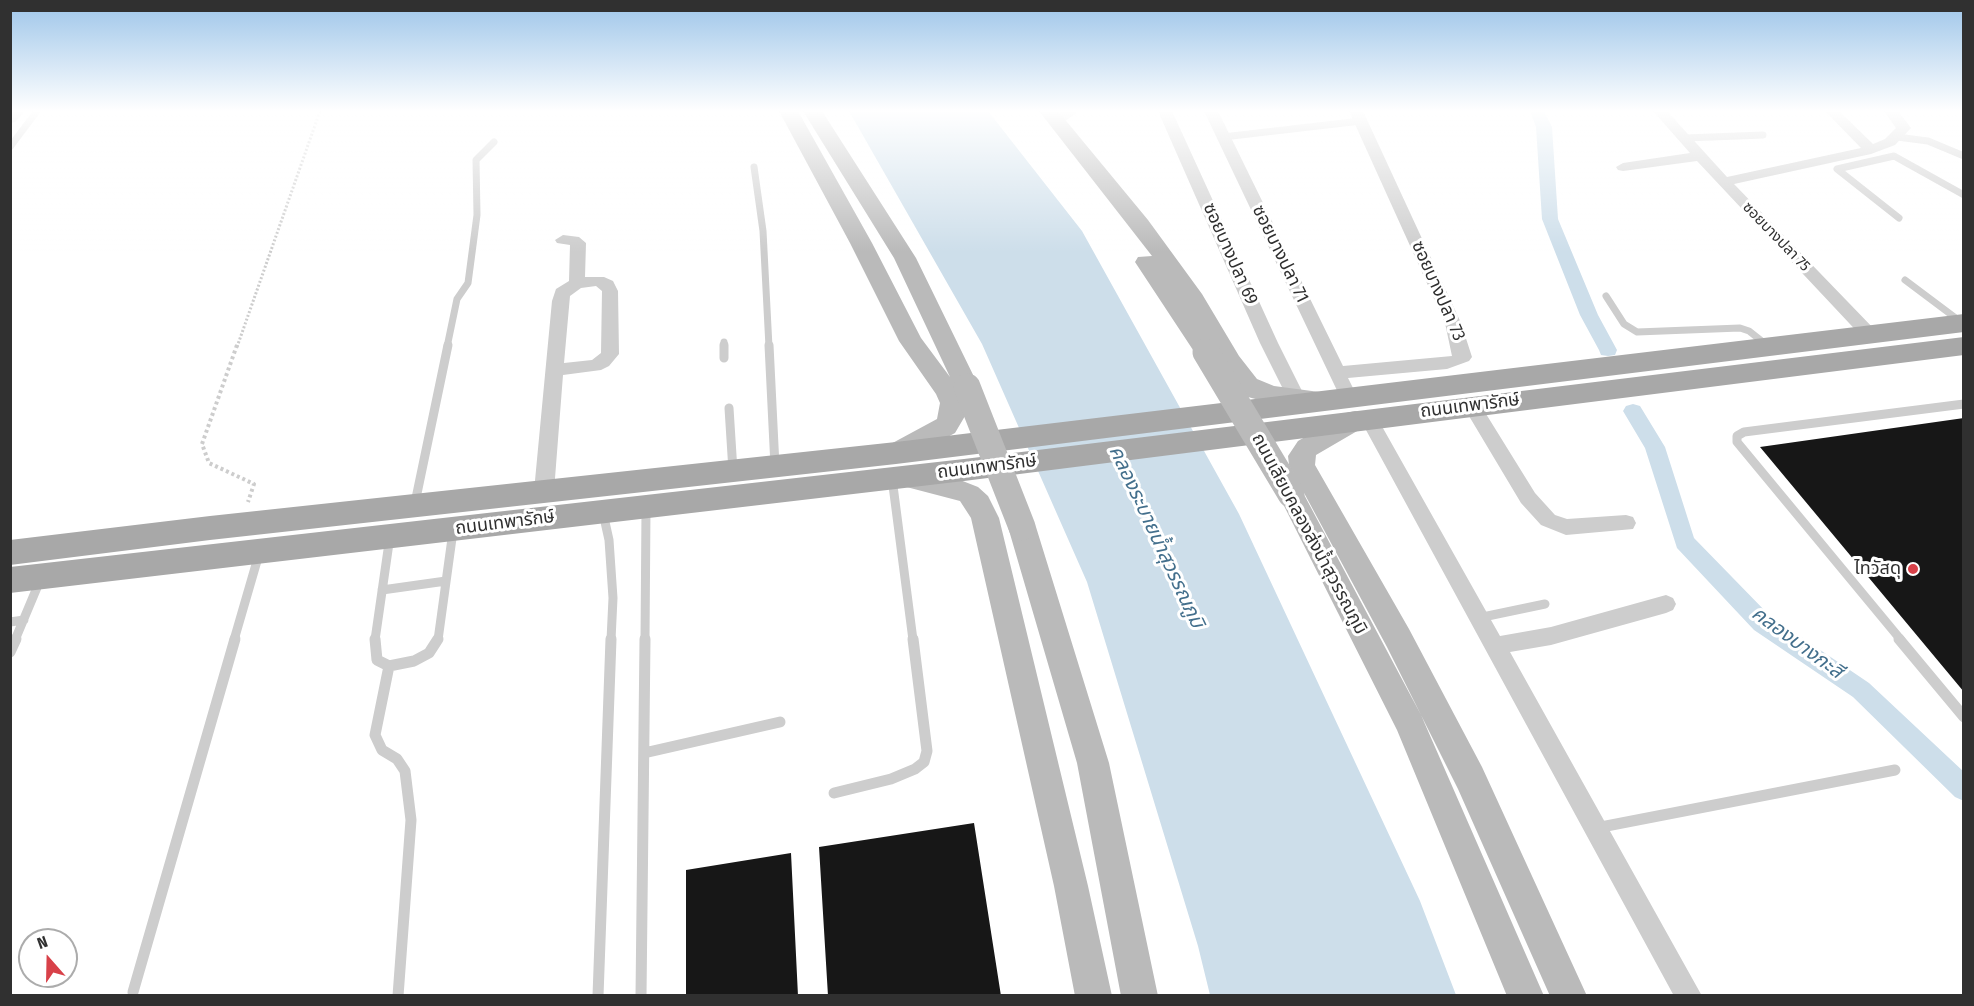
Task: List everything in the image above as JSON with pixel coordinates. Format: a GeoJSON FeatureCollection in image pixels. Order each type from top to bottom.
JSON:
{"type":"FeatureCollection","features":[{"type":"Feature","properties":{"kind":"main road"},"geometry":{"type":"LineString","coordinates":[[814,158],[911,341],[952,403],[952,416],[946,426],[896,469]]}},
{"type":"Feature","properties":{"kind":"main road"},"geometry":{"type":"LineString","coordinates":[[842,158],[905,258],[967,387],[1022,527],[1094,763],[1140,996]]}},
{"type":"Feature","properties":{"kind":"main road","name":"ถนนเลียบคลองส่งน้ำสุวรรณภูมิ"},"geometry":{"type":"LineString","coordinates":[[1064,158],[1142,256],[1206,352],[1291,494],[1410,725],[1526,996]]}},
{"type":"Feature","properties":{"kind":"main road"},"geometry":{"type":"LineString","coordinates":[[1091,158],[1194,299],[1238,373],[1257,391],[1352,409]]}},
{"type":"Feature","properties":{"kind":"main road","name":"ถนนเทพารักษ์"},"geometry":{"type":"LineString","coordinates":[[1352,409],[1472,406],[1963,331]]}},
{"type":"Feature","properties":{"kind":"main road","name":"ถนนเทพารักษ์"},"geometry":{"type":"LineString","coordinates":[[10,580],[646,506],[959,458],[1352,409],[1769,347],[1870,335],[1963,331]]}},
{"type":"Feature","properties":{"kind":"main road"},"geometry":{"type":"LineString","coordinates":[[1352,409],[1307,448],[1302,456],[1302,465],[1404,649],[1470,778],[1569,996]]}},
{"type":"Feature","properties":{"kind":"main road","name":"ถนนเทพารักษ์"},"geometry":{"type":"LineString","coordinates":[[10,553],[240,525],[775,466],[896,469]]}},
{"type":"Feature","properties":{"kind":"main road"},"geometry":{"type":"LineString","coordinates":[[896,469],[969,494],[978,503],[985,518],[1071,886],[1094,996]]}},
{"type":"Feature","properties":{"kind":"street","name":"ซอยบางปลา 69"},"geometry":{"type":"LineString","coordinates":[[1187,158],[1269,343],[1296,397]]}},
{"type":"Feature","properties":{"kind":"street","name":"ซอยบางปลา 71"},"geometry":{"type":"LineString","coordinates":[[1233,158],[1338,373],[1352,409],[1478,618],[1689,996]]}},
{"type":"Feature","properties":{"kind":"street","name":"ซอยบางปลา 73"},"geometry":{"type":"LineString","coordinates":[[1338,373],[1447,363],[1463,357],[1453,322],[1377,158]]}},
{"type":"Feature","properties":{"kind":"street"},"geometry":{"type":"LineString","coordinates":[[1623,167],[1687,158]]}},
{"type":"Feature","properties":{"kind":"street","name":"ซอยบางปลา 75"},"geometry":{"type":"LineString","coordinates":[[1703,158],[1870,335]]}},
{"type":"Feature","properties":{"kind":"street"},"geometry":{"type":"LineString","coordinates":[[1724,182],[1834,158]]}},
{"type":"Feature","properties":{"kind":"street"},"geometry":{"type":"LineString","coordinates":[[562,240],[573,240],[578,243],[577,283]]}},
{"type":"Feature","properties":{"kind":"street"},"geometry":{"type":"LineString","coordinates":[[544,491],[560,301],[562,293],[577,283],[598,281],[608,285],[610,291],[610,354],[603,362],[595,366],[555,370]]}},
{"type":"Feature","properties":{"kind":"street"},"geometry":{"type":"LineString","coordinates":[[1472,406],[1528,498],[1548,520],[1566,527],[1626,524]]}},
{"type":"Feature","properties":{"kind":"street"},"geometry":{"type":"LineString","coordinates":[[1494,646],[1551,636],[1666,604]]}},
{"type":"Feature","properties":{"kind":"lane"},"geometry":{"type":"LineString","coordinates":[[414,506],[457,299],[468,283],[477,215],[477,158]]}},
{"type":"Feature","properties":{"kind":"lane"},"geometry":{"type":"LineString","coordinates":[[1885,158],[1837,169],[1899,218]]}},
{"type":"Feature","properties":{"kind":"lane"},"geometry":{"type":"LineString","coordinates":[[1897,158],[1964,195]]}},
{"type":"Feature","properties":{"kind":"lane"},"geometry":{"type":"LineString","coordinates":[[754,167],[763,231],[775,466]]}},
{"type":"Feature","properties":{"kind":"lane"},"geometry":{"type":"LineString","coordinates":[[1905,280],[1963,331]]}},
{"type":"Feature","properties":{"kind":"lane"},"geometry":{"type":"LineString","coordinates":[[1606,296],[1624,324],[1637,332],[1740,328],[1769,347]]}},
{"type":"Feature","properties":{"kind":"lane"},"geometry":{"type":"LineString","coordinates":[[724,342],[724,358]]}},
{"type":"Feature","properties":{"kind":"lane"},"geometry":{"type":"LineString","coordinates":[[1964,404],[1744,432],[1737,436],[1737,442],[1964,717]]}},
{"type":"Feature","properties":{"kind":"lane"},"geometry":{"type":"LineString","coordinates":[[729,408],[733,471]]}},
{"type":"Feature","properties":{"kind":"lane"},"geometry":{"type":"LineString","coordinates":[[834,793],[891,779],[915,769],[924,762],[927,751],[896,469]]}},
{"type":"Feature","properties":{"kind":"lane"},"geometry":{"type":"LineString","coordinates":[[641,996],[646,506]]}},
{"type":"Feature","properties":{"kind":"lane"},"geometry":{"type":"LineString","coordinates":[[597,996],[613,598],[609,540],[602,511]]}},
{"type":"Feature","properties":{"kind":"lane"},"geometry":{"type":"LineString","coordinates":[[390,536],[374,646],[377,660],[389,666],[414,661],[429,653],[438,640],[453,529]]}},
{"type":"Feature","properties":{"kind":"lane"},"geometry":{"type":"LineString","coordinates":[[132,992],[260,551]]}},
{"type":"Feature","properties":{"kind":"lane"},"geometry":{"type":"LineString","coordinates":[[10,652],[42,576]]}},
{"type":"Feature","properties":{"kind":"lane"},"geometry":{"type":"LineString","coordinates":[[382,590],[446,581]]}},
{"type":"Feature","properties":{"kind":"lane"},"geometry":{"type":"LineString","coordinates":[[1478,618],[1545,604]]}},
{"type":"Feature","properties":{"kind":"lane"},"geometry":{"type":"LineString","coordinates":[[10,622],[24,620]]}},
{"type":"Feature","properties":{"kind":"lane"},"geometry":{"type":"LineString","coordinates":[[389,666],[375,735],[382,750],[397,759],[405,771],[411,820],[398,996]]}},
{"type":"Feature","properties":{"kind":"lane"},"geometry":{"type":"LineString","coordinates":[[644,753],[780,722]]}},
{"type":"Feature","properties":{"kind":"lane"},"geometry":{"type":"LineString","coordinates":[[1596,828],[1895,770]]}},
{"type":"Feature","properties":{"kind":"path"},"geometry":{"type":"LineString","coordinates":[[240,525],[254,484],[209,463],[202,444],[303,158]]}},
{"type":"Feature","properties":{"kind":"water","name":"คลองระบายน้ำสุวรรณภูมิ"},"geometry":{"type":"Polygon","coordinates":[[[876,158],[1025,158],[1082,231],[1239,514],[1420,901],[1456,995],[1210,995],[1198,946],[1087,582],[982,344],[876,158]]]}},
{"type":"Feature","properties":{"kind":"building","name":"ไทวัสดุ"},"geometry":{"type":"Polygon","coordinates":[[[1964,418],[1964,692],[1760,447],[1964,418]]]}},
{"type":"Feature","properties":{"kind":"building"},"geometry":{"type":"Polygon","coordinates":[[[974,823],[1001,996],[828,996],[819,847],[974,823]]]}},
{"type":"Feature","properties":{"kind":"building"},"geometry":{"type":"Polygon","coordinates":[[[791,853],[798,996],[686,996],[686,870],[791,853]]]}},
{"type":"Feature","properties":{"kind":"waterway"},"geometry":{"type":"LineString","coordinates":[[1546,158],[1550,219],[1589,315],[1608,350]]}},
{"type":"Feature","properties":{"kind":"waterway","name":"คลองบางกะสี"},"geometry":{"type":"LineString","coordinates":[[1633,411],[1655,447],[1685,542],[1762,623],[1861,690],[1964,789]]}},
{"type":"Feature","properties":{"kind":"place","name":"ไทวัสดุ"},"geometry":{"type":"Point","coordinates":[1913,569]}}]}
